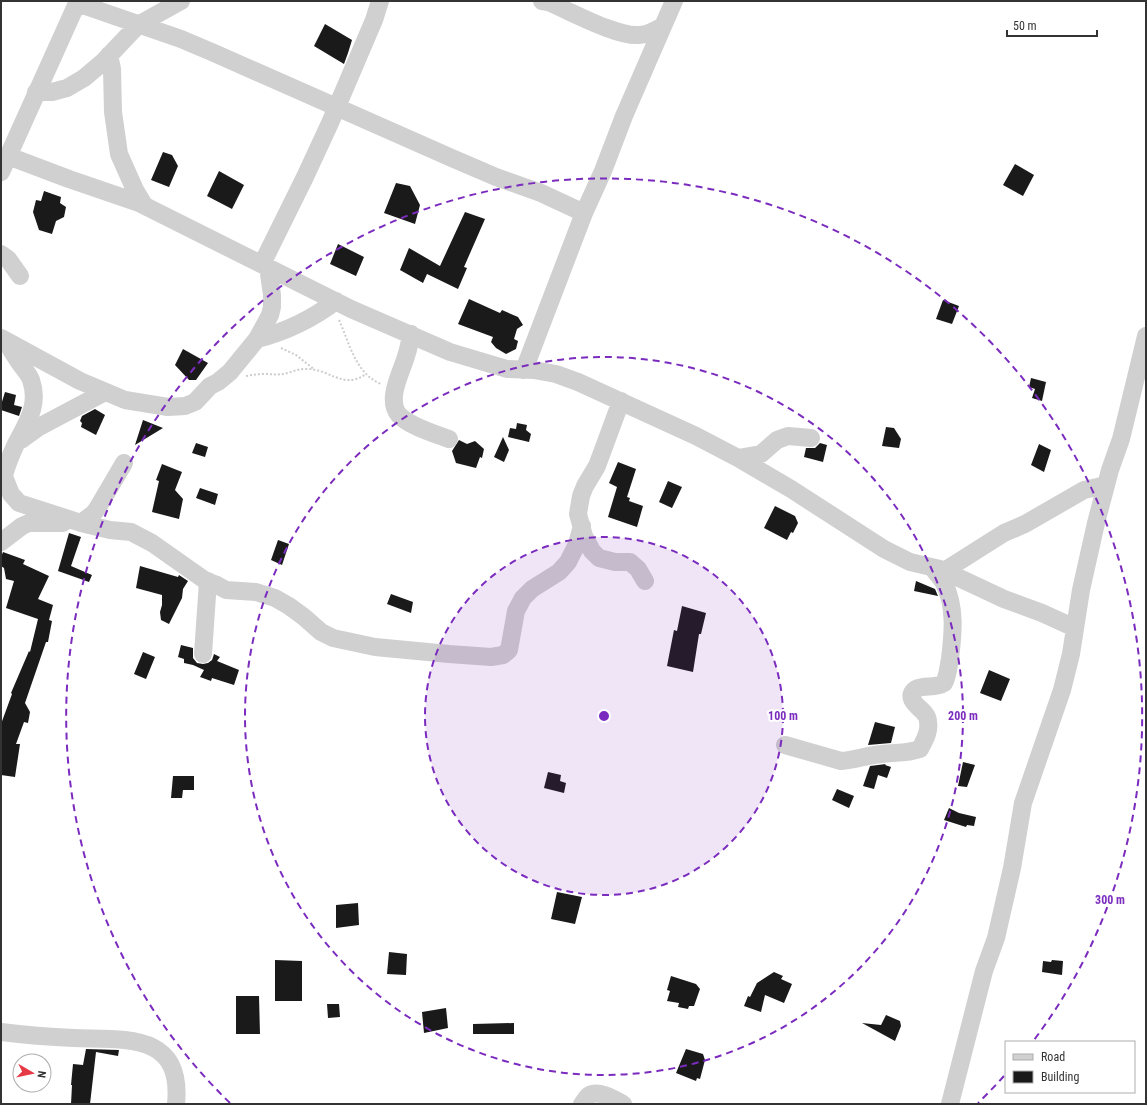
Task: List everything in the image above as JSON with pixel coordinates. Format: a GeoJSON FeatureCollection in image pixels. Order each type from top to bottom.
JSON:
{"type":"FeatureCollection","features":[{"type":"Feature","properties":{"kind":"street"},"geometry":{"type":"LineString","coordinates":[[36,92],[52,92],[68,88],[84,78],[103,62],[138,25],[182,1]]}},
{"type":"Feature","properties":{"kind":"street"},"geometry":{"type":"LineString","coordinates":[[3,339],[80,381],[105,392],[125,400],[168,407],[184,406],[195,402],[210,386],[230,372],[257,339],[270,315],[272,296],[265,265],[374,20],[380,1]]}},
{"type":"Feature","properties":{"kind":"street"},"geometry":{"type":"LineString","coordinates":[[542,1],[548,2],[616,31],[637,35],[647,34],[662,27]]}},
{"type":"Feature","properties":{"kind":"street"},"geometry":{"type":"LineString","coordinates":[[524,370],[584,213],[674,1]]}},
{"type":"Feature","properties":{"kind":"street"},"geometry":{"type":"LineString","coordinates":[[1,172],[77,2],[208,50],[489,174],[541,193],[584,213]]}},
{"type":"Feature","properties":{"kind":"street"},"geometry":{"type":"LineString","coordinates":[[109,55],[112,70],[113,112],[119,154],[135,190],[144,205]]}},
{"type":"Feature","properties":{"kind":"street"},"geometry":{"type":"LineString","coordinates":[[8,156],[144,205],[265,265],[334,303],[411,334],[450,352],[507,369],[534,370],[556,374],[621,401],[696,436],[738,458],[791,488],[884,549],[910,562],[938,569],[1004,599],[1042,613],[1075,628]]}},
{"type":"Feature","properties":{"kind":"street"},"geometry":{"type":"LineString","coordinates":[[1,254],[8,259],[20,276]]}},
{"type":"Feature","properties":{"kind":"street"},"geometry":{"type":"LineString","coordinates":[[257,339],[283,332],[334,303]]}},
{"type":"Feature","properties":{"kind":"street"},"geometry":{"type":"LineString","coordinates":[[411,334],[407,353],[395,390],[393,403],[399,415],[409,422],[434,434],[449,439]]}},
{"type":"Feature","properties":{"kind":"street"},"geometry":{"type":"LineString","coordinates":[[950,1104],[984,971],[996,938],[1012,868],[1023,803],[1062,690],[1071,654],[1081,590],[1106,485],[1121,439],[1146,336]]}},
{"type":"Feature","properties":{"kind":"street"},"geometry":{"type":"LineString","coordinates":[[3,339],[31,378],[35,395],[33,408],[27,426],[17,443],[3,474],[11,494],[19,503],[79,522],[110,530],[131,532],[152,543],[208,581],[226,590],[256,592],[275,598],[304,617],[321,632],[333,638],[382,647],[449,654],[491,657],[503,655],[509,650],[516,611],[523,598],[532,589],[559,572],[568,562],[577,544],[582,526]]}},
{"type":"Feature","properties":{"kind":"street"},"geometry":{"type":"LineString","coordinates":[[17,443],[40,427],[105,392]]}},
{"type":"Feature","properties":{"kind":"street"},"geometry":{"type":"LineString","coordinates":[[621,401],[597,466],[581,496],[578,514],[584,536],[592,552],[599,558],[614,562],[630,562],[638,569],[645,581]]}},
{"type":"Feature","properties":{"kind":"street"},"geometry":{"type":"LineString","coordinates":[[738,458],[761,454],[777,440],[788,436],[811,438]]}},
{"type":"Feature","properties":{"kind":"street"},"geometry":{"type":"LineString","coordinates":[[1,542],[22,526],[29,523],[79,522],[93,514],[124,463]]}},
{"type":"Feature","properties":{"kind":"street"},"geometry":{"type":"LineString","coordinates":[[938,569],[1004,533],[1025,524],[1084,490],[1106,485]]}},
{"type":"Feature","properties":{"kind":"street"},"geometry":{"type":"LineString","coordinates":[[785,744],[841,761],[883,754],[908,753],[920,749],[927,736],[929,724],[926,714],[915,706],[912,696],[916,690],[920,688],[937,686],[944,683],[948,672],[952,641],[953,616],[944,583],[938,569]]}},
{"type":"Feature","properties":{"kind":"street"},"geometry":{"type":"LineString","coordinates":[[203,654],[208,581]]}},
{"type":"Feature","properties":{"kind":"street"},"geometry":{"type":"LineString","coordinates":[[1,1032],[73,1038],[121,1038],[152,1046],[168,1059],[175,1074],[177,1093],[176,1104]]}},
{"type":"Feature","properties":{"kind":"street"},"geometry":{"type":"LineString","coordinates":[[582,1104],[588,1096],[593,1094],[614,1098],[623,1104]]}},
{"type":"Feature","properties":{"kind":"path"},"geometry":{"type":"LineString","coordinates":[[334,303],[338,318],[347,337],[354,358],[361,370],[374,381],[395,390]]}},
{"type":"Feature","properties":{"kind":"path"},"geometry":{"type":"LineString","coordinates":[[279,348],[288,350],[316,370]]}},
{"type":"Feature","properties":{"kind":"path"},"geometry":{"type":"LineString","coordinates":[[223,378],[264,374],[277,375],[305,369],[316,370],[349,381],[360,378],[366,374]]}},
{"type":"Feature","properties":{"kind":"building"},"geometry":{"type":"Polygon","coordinates":[[[325,24],[352,40],[344,64],[314,46],[325,24]]]}},
{"type":"Feature","properties":{"kind":"building"},"geometry":{"type":"Polygon","coordinates":[[[163,152],[172,155],[178,166],[169,187],[151,180],[163,152]]]}},
{"type":"Feature","properties":{"kind":"building"},"geometry":{"type":"Polygon","coordinates":[[[1015,164],[1034,175],[1023,196],[1003,185],[1015,164]]]}},
{"type":"Feature","properties":{"kind":"building"},"geometry":{"type":"Polygon","coordinates":[[[219,171],[244,185],[232,209],[207,196],[219,171]]]}},
{"type":"Feature","properties":{"kind":"building"},"geometry":{"type":"Polygon","coordinates":[[[396,183],[410,186],[420,205],[415,224],[384,213],[396,183]]]}},
{"type":"Feature","properties":{"kind":"building"},"geometry":{"type":"Polygon","coordinates":[[[44,191],[61,197],[60,203],[66,207],[64,217],[56,221],[52,234],[39,230],[33,212],[36,200],[41,201],[44,191]]]}},
{"type":"Feature","properties":{"kind":"building"},"geometry":{"type":"Polygon","coordinates":[[[465,212],[485,219],[464,267],[467,268],[458,289],[427,274],[423,283],[400,270],[409,248],[440,266],[465,212]]]}},
{"type":"Feature","properties":{"kind":"building"},"geometry":{"type":"Polygon","coordinates":[[[338,244],[364,257],[356,276],[330,264],[338,244]]]}},
{"type":"Feature","properties":{"kind":"building"},"geometry":{"type":"Polygon","coordinates":[[[469,299],[500,313],[502,310],[518,317],[523,325],[517,329],[514,339],[518,341],[516,349],[506,354],[496,348],[491,342],[493,337],[458,324],[469,299]]]}},
{"type":"Feature","properties":{"kind":"building"},"geometry":{"type":"Polygon","coordinates":[[[943,300],[959,306],[952,324],[936,319],[943,300]]]}},
{"type":"Feature","properties":{"kind":"building"},"geometry":{"type":"Polygon","coordinates":[[[183,349],[208,363],[196,380],[189,380],[175,365],[183,349]]]}},
{"type":"Feature","properties":{"kind":"building"},"geometry":{"type":"Polygon","coordinates":[[[1031,378],[1046,382],[1042,401],[1032,398],[1035,389],[1029,387],[1031,378]]]}},
{"type":"Feature","properties":{"kind":"building"},"geometry":{"type":"Polygon","coordinates":[[[5,392],[16,395],[14,405],[22,407],[19,416],[1,410],[5,392]]]}},
{"type":"Feature","properties":{"kind":"building"},"geometry":{"type":"Polygon","coordinates":[[[95,409],[105,415],[96,435],[81,427],[82,423],[80,421],[82,416],[95,409]]]}},
{"type":"Feature","properties":{"kind":"building"},"geometry":{"type":"Polygon","coordinates":[[[143,420],[163,428],[135,445],[143,420]]]}},
{"type":"Feature","properties":{"kind":"building"},"geometry":{"type":"Polygon","coordinates":[[[517,423],[527,425],[526,430],[531,434],[529,442],[508,437],[510,428],[516,429],[517,423]]]}},
{"type":"Feature","properties":{"kind":"building"},"geometry":{"type":"Polygon","coordinates":[[[886,427],[894,428],[901,439],[899,448],[882,446],[886,427]]]}},
{"type":"Feature","properties":{"kind":"building"},"geometry":{"type":"Polygon","coordinates":[[[503,437],[509,450],[504,462],[494,457],[503,437]]]}},
{"type":"Feature","properties":{"kind":"building"},"geometry":{"type":"Polygon","coordinates":[[[459,440],[467,444],[475,441],[484,449],[482,458],[480,457],[476,468],[456,463],[452,451],[459,440]]]}},
{"type":"Feature","properties":{"kind":"building"},"geometry":{"type":"Polygon","coordinates":[[[196,443],[208,447],[205,457],[192,453],[196,443]]]}},
{"type":"Feature","properties":{"kind":"building"},"geometry":{"type":"Polygon","coordinates":[[[820,443],[827,445],[823,462],[804,457],[806,448],[815,448],[820,443]]]}},
{"type":"Feature","properties":{"kind":"building"},"geometry":{"type":"Polygon","coordinates":[[[1039,444],[1051,450],[1044,472],[1031,465],[1039,444]]]}},
{"type":"Feature","properties":{"kind":"building"},"geometry":{"type":"Polygon","coordinates":[[[618,462],[636,469],[627,497],[630,498],[629,501],[643,506],[637,527],[608,517],[617,487],[609,483],[618,462]]]}},
{"type":"Feature","properties":{"kind":"building"},"geometry":{"type":"Polygon","coordinates":[[[162,464],[182,472],[175,490],[183,499],[179,519],[152,512],[159,481],[156,480],[162,464]]]}},
{"type":"Feature","properties":{"kind":"building"},"geometry":{"type":"Polygon","coordinates":[[[668,481],[682,487],[672,508],[659,502],[668,481]]]}},
{"type":"Feature","properties":{"kind":"building"},"geometry":{"type":"Polygon","coordinates":[[[200,488],[218,494],[215,505],[196,498],[200,488]]]}},
{"type":"Feature","properties":{"kind":"building"},"geometry":{"type":"Polygon","coordinates":[[[775,506],[795,516],[798,523],[793,533],[791,532],[787,540],[764,528],[775,506]]]}},
{"type":"Feature","properties":{"kind":"building"},"geometry":{"type":"Polygon","coordinates":[[[69,533],[81,537],[71,566],[92,575],[89,582],[58,571],[69,533]]]}},
{"type":"Feature","properties":{"kind":"building"},"geometry":{"type":"Polygon","coordinates":[[[278,540],[289,544],[282,565],[271,560],[278,540]]]}},
{"type":"Feature","properties":{"kind":"building"},"geometry":{"type":"Polygon","coordinates":[[[3,552],[25,560],[23,564],[49,576],[38,599],[53,605],[49,620],[52,621],[48,642],[46,642],[25,703],[30,712],[28,723],[24,722],[16,744],[20,744],[15,777],[1,775],[1,724],[12,694],[11,693],[29,651],[30,652],[38,619],[6,608],[14,581],[6,579],[4,568],[1,566],[1,557],[3,552]]]}},
{"type":"Feature","properties":{"kind":"building"},"geometry":{"type":"Polygon","coordinates":[[[140,566],[178,577],[179,575],[188,581],[183,589],[182,598],[169,624],[161,620],[160,612],[162,595],[136,588],[140,566]]]}},
{"type":"Feature","properties":{"kind":"building"},"geometry":{"type":"Polygon","coordinates":[[[916,581],[935,589],[938,596],[914,591],[916,581]]]}},
{"type":"Feature","properties":{"kind":"building"},"geometry":{"type":"Polygon","coordinates":[[[391,594],[413,602],[411,613],[387,604],[391,594]]]}},
{"type":"Feature","properties":{"kind":"building"},"geometry":{"type":"Polygon","coordinates":[[[682,606],[706,613],[701,634],[699,634],[693,672],[667,666],[674,630],[677,631],[682,606]]]}},
{"type":"Feature","properties":{"kind":"building"},"geometry":{"type":"Polygon","coordinates":[[[181,645],[193,648],[193,658],[197,663],[208,663],[212,660],[214,654],[220,657],[217,661],[239,670],[234,685],[212,678],[211,681],[200,677],[204,670],[184,663],[184,659],[178,657],[181,645]]]}},
{"type":"Feature","properties":{"kind":"building"},"geometry":{"type":"Polygon","coordinates":[[[143,652],[155,657],[146,679],[134,674],[143,652]]]}},
{"type":"Feature","properties":{"kind":"building"},"geometry":{"type":"Polygon","coordinates":[[[989,670],[1010,679],[1001,701],[980,693],[989,670]]]}},
{"type":"Feature","properties":{"kind":"building"},"geometry":{"type":"Polygon","coordinates":[[[875,722],[895,727],[891,743],[868,745],[875,722]]]}},
{"type":"Feature","properties":{"kind":"building"},"geometry":{"type":"Polygon","coordinates":[[[963,762],[975,765],[967,787],[958,786],[963,762]]]}},
{"type":"Feature","properties":{"kind":"building"},"geometry":{"type":"Polygon","coordinates":[[[886,764],[885,765],[891,767],[887,778],[878,775],[874,789],[863,786],[870,766],[886,764]]]}},
{"type":"Feature","properties":{"kind":"building"},"geometry":{"type":"Polygon","coordinates":[[[548,772],[561,775],[560,781],[566,783],[564,793],[544,788],[548,772]]]}},
{"type":"Feature","properties":{"kind":"building"},"geometry":{"type":"Polygon","coordinates":[[[173,776],[194,776],[194,790],[183,790],[182,798],[171,798],[173,776]]]}},
{"type":"Feature","properties":{"kind":"building"},"geometry":{"type":"Polygon","coordinates":[[[837,789],[854,796],[849,808],[832,800],[837,789]]]}},
{"type":"Feature","properties":{"kind":"building"},"geometry":{"type":"Polygon","coordinates":[[[949,808],[959,813],[976,817],[974,826],[967,825],[966,827],[944,820],[949,808]]]}},
{"type":"Feature","properties":{"kind":"building"},"geometry":{"type":"Polygon","coordinates":[[[557,892],[582,897],[575,924],[551,919],[557,892]]]}},
{"type":"Feature","properties":{"kind":"building"},"geometry":{"type":"Polygon","coordinates":[[[358,903],[359,925],[336,928],[336,905],[358,903]]]}},
{"type":"Feature","properties":{"kind":"building"},"geometry":{"type":"Polygon","coordinates":[[[389,952],[407,954],[406,975],[387,974],[389,952]]]}},
{"type":"Feature","properties":{"kind":"building"},"geometry":{"type":"Polygon","coordinates":[[[275,960],[302,961],[302,1001],[275,1001],[275,960]]]}},
{"type":"Feature","properties":{"kind":"building"},"geometry":{"type":"Polygon","coordinates":[[[1052,960],[1063,961],[1062,975],[1042,972],[1043,961],[1051,962],[1052,960]]]}},
{"type":"Feature","properties":{"kind":"building"},"geometry":{"type":"Polygon","coordinates":[[[774,972],[783,976],[781,979],[792,984],[784,1003],[765,995],[761,1012],[744,1006],[748,996],[750,997],[757,983],[774,972]]]}},
{"type":"Feature","properties":{"kind":"building"},"geometry":{"type":"Polygon","coordinates":[[[671,976],[696,984],[700,989],[694,1006],[689,1006],[688,1009],[678,1007],[679,1003],[667,1001],[670,991],[667,990],[671,976]]]}},
{"type":"Feature","properties":{"kind":"building"},"geometry":{"type":"Polygon","coordinates":[[[236,996],[259,996],[260,1034],[236,1034],[236,996]]]}},
{"type":"Feature","properties":{"kind":"building"},"geometry":{"type":"Polygon","coordinates":[[[327,1004],[339,1004],[340,1017],[328,1018],[327,1004]]]}},
{"type":"Feature","properties":{"kind":"building"},"geometry":{"type":"Polygon","coordinates":[[[446,1008],[448,1028],[424,1033],[422,1012],[446,1008]]]}},
{"type":"Feature","properties":{"kind":"building"},"geometry":{"type":"Polygon","coordinates":[[[886,1015],[900,1021],[901,1026],[895,1041],[862,1023],[881,1025],[886,1015]]]}},
{"type":"Feature","properties":{"kind":"building"},"geometry":{"type":"Polygon","coordinates":[[[514,1023],[514,1034],[473,1034],[473,1024],[514,1023]]]}},
{"type":"Feature","properties":{"kind":"building"},"geometry":{"type":"Polygon","coordinates":[[[86,1049],[119,1050],[118,1056],[96,1052],[90,1104],[71,1104],[73,1064],[83,1065],[86,1049]]]}},
{"type":"Feature","properties":{"kind":"building"},"geometry":{"type":"Polygon","coordinates":[[[686,1049],[703,1054],[705,1060],[700,1079],[697,1078],[696,1081],[676,1073],[686,1049]]]}}]}
